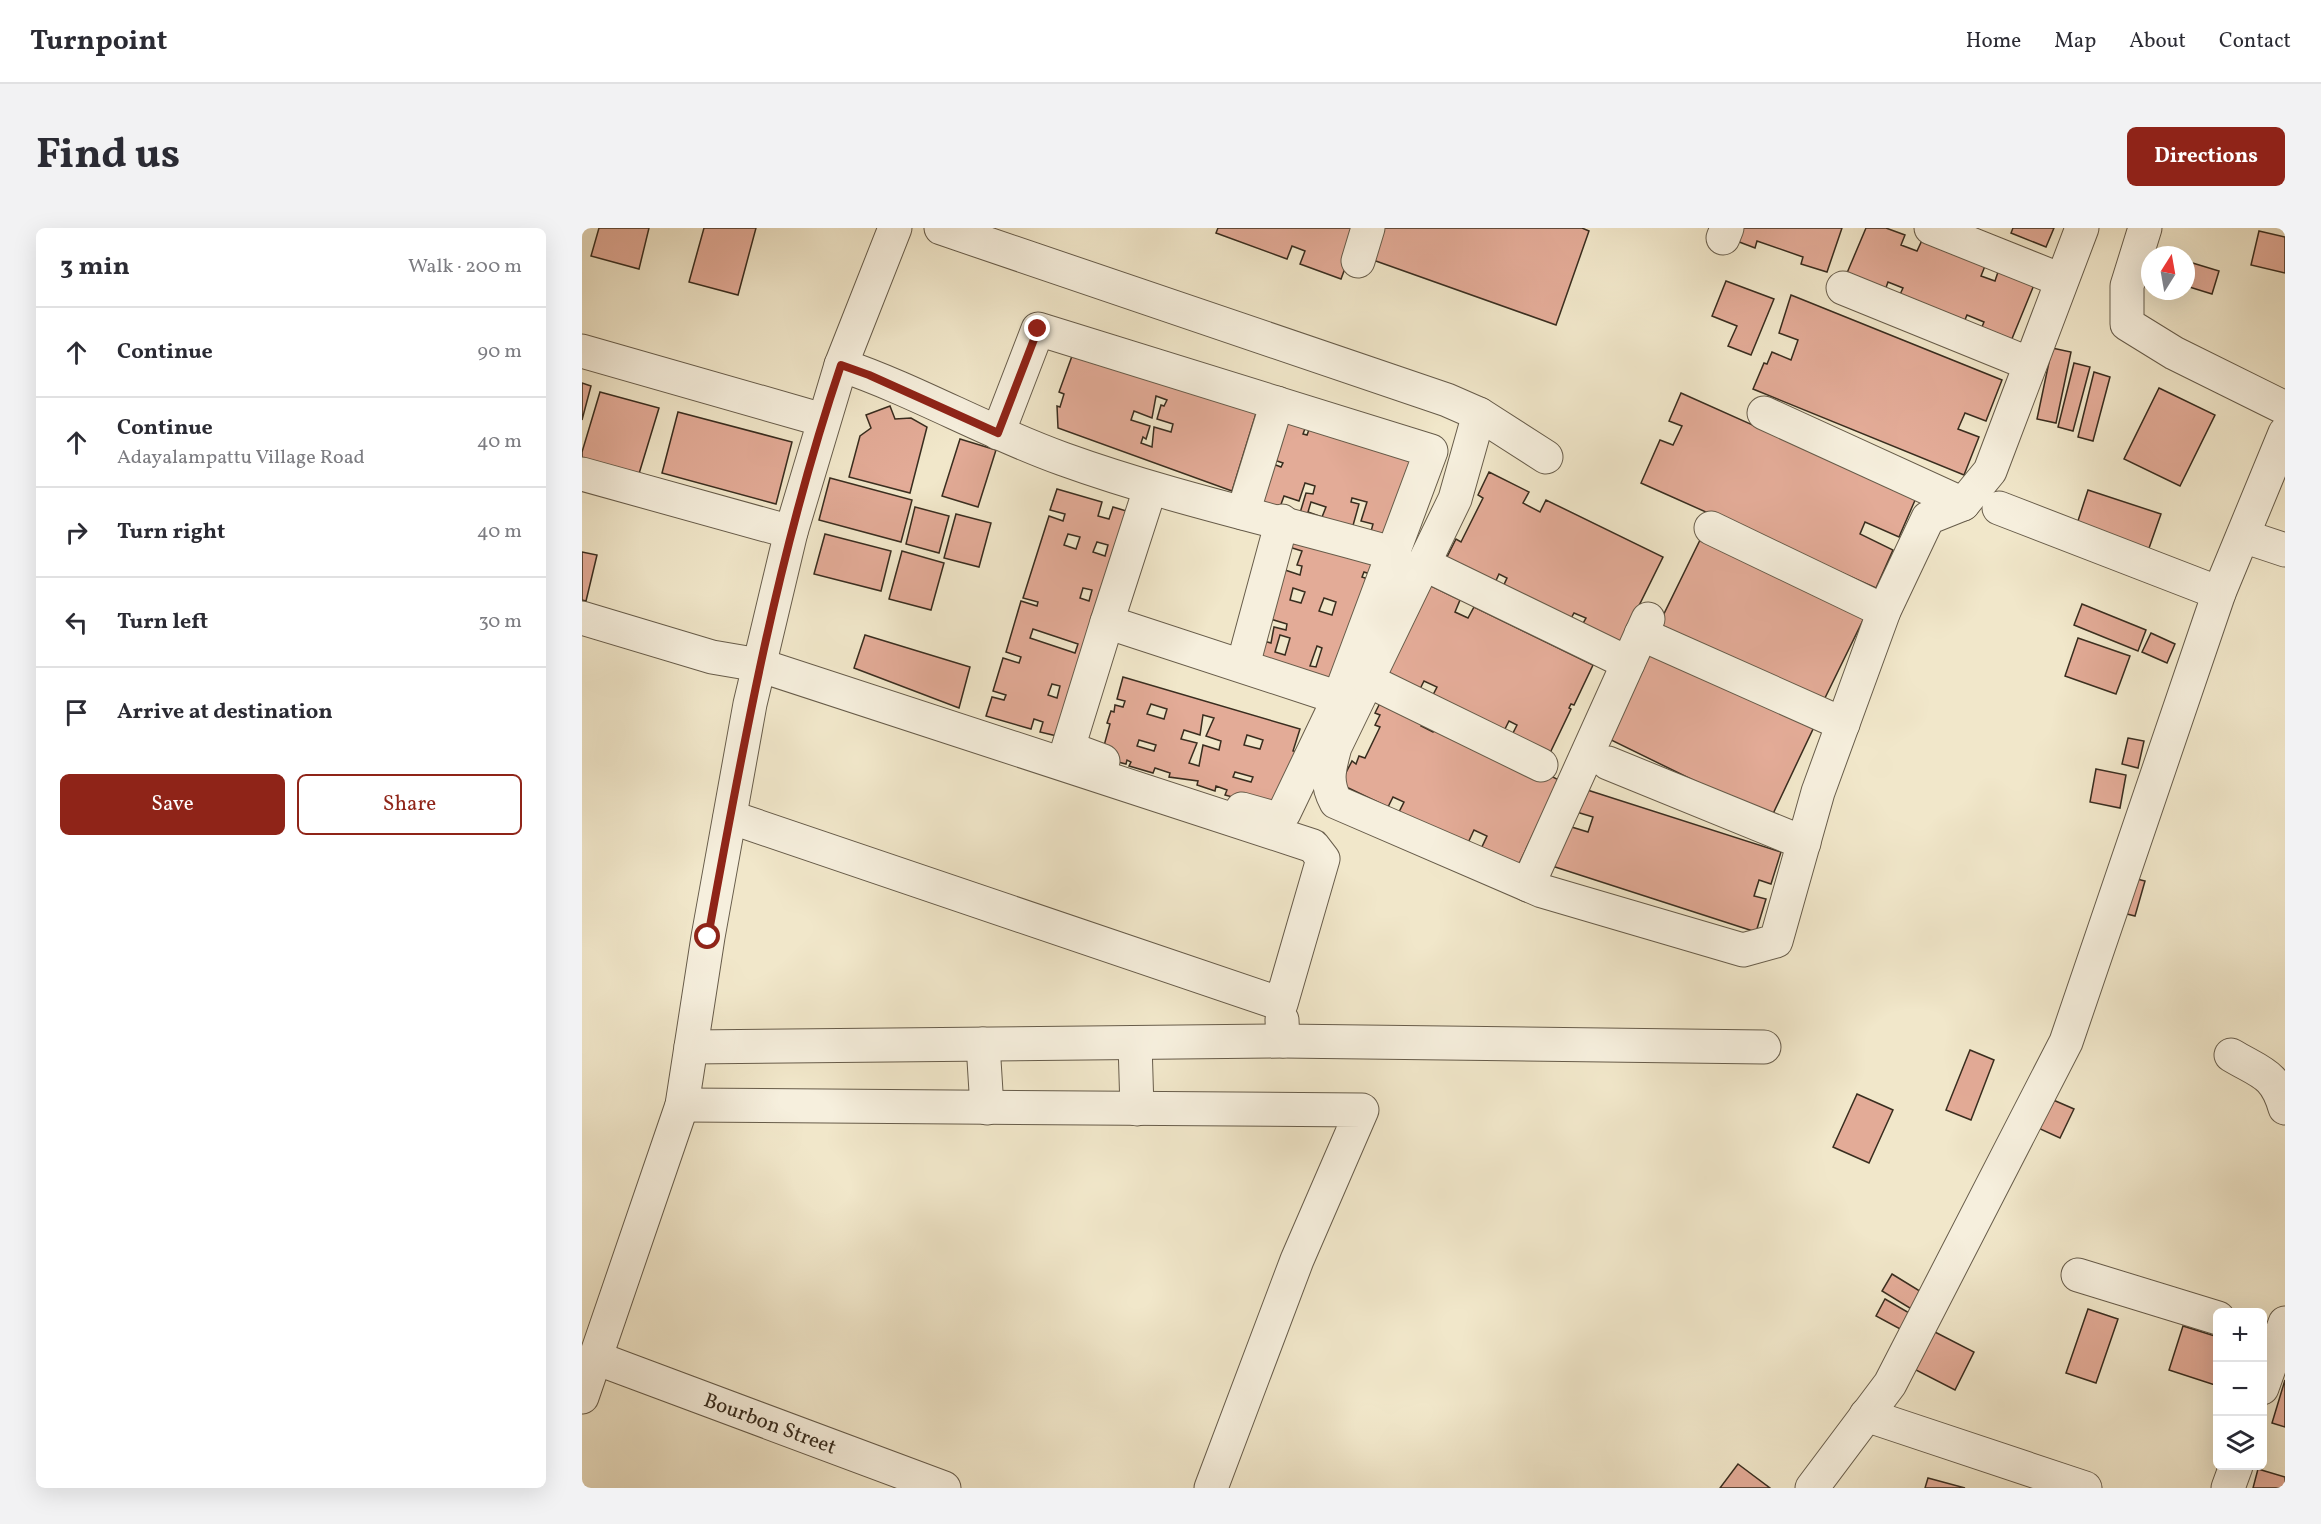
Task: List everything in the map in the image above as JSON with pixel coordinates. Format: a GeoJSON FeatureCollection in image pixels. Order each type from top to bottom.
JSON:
{"type":"FeatureCollection","features":[{"type":"Feature","properties":{"kind":"street"},"geometry":{"type":"LineString","coordinates":[[582,1397],[682,1106],[729,817],[759,665],[791,532],[841,365],[895,228]]}},
{"type":"Feature","properties":{"kind":"street"},"geometry":{"type":"LineString","coordinates":[[941,228],[1436,396],[1479,414],[1546,457]]}},
{"type":"Feature","properties":{"kind":"street"},"geometry":{"type":"LineString","coordinates":[[1358,261],[1368,228]]}},
{"type":"Feature","properties":{"kind":"street"},"geometry":{"type":"LineString","coordinates":[[1931,228],[2061,280]]}},
{"type":"Feature","properties":{"kind":"street"},"geometry":{"type":"LineString","coordinates":[[998,433],[1038,329],[1431,452],[1409,559],[1369,681],[1335,747],[1327,775],[1329,789],[1336,802],[1528,885],[1743,950],[1776,941],[1818,792],[1884,611],[1928,518],[1963,504],[1990,471],[2082,228]]}},
{"type":"Feature","properties":{"kind":"street"},"geometry":{"type":"LineString","coordinates":[[2145,228],[2127,286],[2127,324],[2174,353],[2285,408]]}},
{"type":"Feature","properties":{"kind":"street"},"geometry":{"type":"LineString","coordinates":[[1843,288],[2030,364]]}},
{"type":"Feature","properties":{"kind":"street"},"geometry":{"type":"LineString","coordinates":[[582,351],[823,420]]}},
{"type":"Feature","properties":{"kind":"street"},"geometry":{"type":"LineString","coordinates":[[841,365],[869,375],[998,433],[1150,489],[1282,521],[1409,559],[1639,639],[1843,724]]}},
{"type":"Feature","properties":{"kind":"street"},"geometry":{"type":"LineString","coordinates":[[1243,513],[1277,403]]}},
{"type":"Feature","properties":{"kind":"street"},"geometry":{"type":"LineString","coordinates":[[1764,413],[1963,504]]}},
{"type":"Feature","properties":{"kind":"street"},"geometry":{"type":"LineString","coordinates":[[1150,489],[1068,748],[1274,818],[1284,813],[1409,559],[1455,499],[1479,414]]}},
{"type":"Feature","properties":{"kind":"street"},"geometry":{"type":"LineString","coordinates":[[1812,1488],[1890,1384],[2066,1042],[2219,593],[2285,433]]}},
{"type":"Feature","properties":{"kind":"street"},"geometry":{"type":"LineString","coordinates":[[582,474],[791,532]]}},
{"type":"Feature","properties":{"kind":"street"},"geometry":{"type":"LineString","coordinates":[[1999,508],[2219,593]]}},
{"type":"Feature","properties":{"kind":"street"},"geometry":{"type":"LineString","coordinates":[[1243,665],[1282,521]]}},
{"type":"Feature","properties":{"kind":"street"},"geometry":{"type":"LineString","coordinates":[[1711,528],[1884,611]]}},
{"type":"Feature","properties":{"kind":"street"},"geometry":{"type":"LineString","coordinates":[[2242,536],[2285,550]]}},
{"type":"Feature","properties":{"kind":"street"},"geometry":{"type":"LineString","coordinates":[[582,618],[712,657],[759,665],[1313,846],[1323,858],[1281,1004],[1283,1041]]}},
{"type":"Feature","properties":{"kind":"street"},"geometry":{"type":"LineString","coordinates":[[1107,622],[1339,698]]}},
{"type":"Feature","properties":{"kind":"street"},"geometry":{"type":"LineString","coordinates":[[1528,885],[1639,639]]}},
{"type":"Feature","properties":{"kind":"street"},"geometry":{"type":"LineString","coordinates":[[1369,681],[1541,765]]}},
{"type":"Feature","properties":{"kind":"street"},"geometry":{"type":"LineString","coordinates":[[1608,763],[1804,843]]}},
{"type":"Feature","properties":{"kind":"street"},"geometry":{"type":"LineString","coordinates":[[729,817],[1281,1004]]}},
{"type":"Feature","properties":{"kind":"street"},"geometry":{"type":"LineString","coordinates":[[691,1047],[1283,1041],[1764,1047]]}},
{"type":"Feature","properties":{"kind":"street"},"geometry":{"type":"LineString","coordinates":[[1135,1043],[1137,1109]]}},
{"type":"Feature","properties":{"kind":"street"},"geometry":{"type":"LineString","coordinates":[[983,1044],[987,1108]]}},
{"type":"Feature","properties":{"kind":"street"},"geometry":{"type":"LineString","coordinates":[[2231,1055],[2270,1078],[2279,1088],[2285,1109],[2285,1128]]}},
{"type":"Feature","properties":{"kind":"street"},"geometry":{"type":"LineString","coordinates":[[682,1106],[1362,1110],[1297,1260],[1211,1488]]}},
{"type":"Feature","properties":{"kind":"street"},"geometry":{"type":"LineString","coordinates":[[2078,1275],[2213,1317]]}},
{"type":"Feature","properties":{"kind":"street"},"geometry":{"type":"LineString","coordinates":[[2267,1371],[2278,1333]]}},
{"type":"Feature","properties":{"kind":"street","name":"Bourbon Street"},"geometry":{"type":"LineString","coordinates":[[596,1358],[944,1488]]}},
{"type":"Feature","properties":{"kind":"street"},"geometry":{"type":"LineString","coordinates":[[1866,1415],[2085,1488]]}},
{"type":"Feature","properties":{"kind":"street"},"geometry":{"type":"LineString","coordinates":[[2228,1488],[2235,1470]]}},
{"type":"Feature","properties":{"kind":"building"},"geometry":{"type":"Polygon","coordinates":[[[599,228],[649,228],[639,269],[591,256],[599,228]]]}},
{"type":"Feature","properties":{"kind":"building"},"geometry":{"type":"Polygon","coordinates":[[[704,228],[756,228],[738,295],[689,282],[704,228]]]}},
{"type":"Feature","properties":{"kind":"building"},"geometry":{"type":"Polygon","coordinates":[[[1218,228],[1360,228],[1341,279],[1300,264],[1305,251],[1292,246],[1287,259],[1216,233],[1218,228]]]}},
{"type":"Feature","properties":{"kind":"building"},"geometry":{"type":"Polygon","coordinates":[[[1384,228],[1582,228],[1589,231],[1556,325],[1373,260],[1384,228]]]}},
{"type":"Feature","properties":{"kind":"building"},"geometry":{"type":"Polygon","coordinates":[[[1738,228],[1842,228],[1827,272],[1801,264],[1803,257],[1757,241],[1755,248],[1734,240],[1738,228]]]}},
{"type":"Feature","properties":{"kind":"building"},"geometry":{"type":"Polygon","coordinates":[[[1866,228],[1886,228],[1905,235],[1901,245],[1917,251],[1924,236],[1987,261],[1981,276],[1995,281],[2000,266],[2036,280],[2009,346],[1979,334],[1984,322],[1967,315],[1962,327],[1897,301],[1903,288],[1888,282],[1883,296],[1844,280],[1866,228]]]}},
{"type":"Feature","properties":{"kind":"building"},"geometry":{"type":"Polygon","coordinates":[[[2013,228],[2054,228],[2046,247],[2011,233],[2013,228]]]}},
{"type":"Feature","properties":{"kind":"building"},"geometry":{"type":"Polygon","coordinates":[[[2259,231],[2285,237],[2285,273],[2251,265],[2259,231]]]}},
{"type":"Feature","properties":{"kind":"building"},"geometry":{"type":"Polygon","coordinates":[[[2195,264],[2219,271],[2212,294],[2195,289],[2195,264]]]}},
{"type":"Feature","properties":{"kind":"building"},"geometry":{"type":"Polygon","coordinates":[[[1726,281],[1774,299],[1751,355],[1728,346],[1737,326],[1712,316],[1726,281]]]}},
{"type":"Feature","properties":{"kind":"building"},"geometry":{"type":"Polygon","coordinates":[[[1791,295],[2002,380],[1986,421],[1965,413],[1958,429],[1979,437],[1964,475],[1753,389],[1764,363],[1767,364],[1772,352],[1791,360],[1798,340],[1779,333],[1791,295]]]}},
{"type":"Feature","properties":{"kind":"building"},"geometry":{"type":"Polygon","coordinates":[[[1076,345],[1258,407],[1232,491],[1058,428],[1057,406],[1060,407],[1064,394],[1059,392],[1076,345]],[[1156,396],[1152,418],[1134,411],[1131,420],[1150,426],[1146,439],[1143,437],[1141,443],[1152,447],[1154,427],[1171,432],[1173,424],[1157,419],[1161,405],[1164,406],[1167,400],[1156,396]]]}},
{"type":"Feature","properties":{"kind":"building"},"geometry":{"type":"Polygon","coordinates":[[[2052,348],[2071,352],[2056,423],[2037,419],[2052,348]]]}},
{"type":"Feature","properties":{"kind":"building"},"geometry":{"type":"Polygon","coordinates":[[[2074,363],[2090,367],[2073,431],[2058,427],[2074,363]]]}},
{"type":"Feature","properties":{"kind":"building"},"geometry":{"type":"Polygon","coordinates":[[[2094,372],[2110,377],[2093,441],[2078,437],[2094,372]]]}},
{"type":"Feature","properties":{"kind":"building"},"geometry":{"type":"Polygon","coordinates":[[[582,383],[591,386],[582,420],[582,383]]]}},
{"type":"Feature","properties":{"kind":"building"},"geometry":{"type":"Polygon","coordinates":[[[2159,388],[2215,415],[2180,486],[2124,459],[2159,388]]]}},
{"type":"Feature","properties":{"kind":"building"},"geometry":{"type":"Polygon","coordinates":[[[600,392],[659,408],[638,477],[582,461],[582,452],[600,392]]]}},
{"type":"Feature","properties":{"kind":"building"},"geometry":{"type":"Polygon","coordinates":[[[1681,393],[1916,498],[1899,537],[1865,522],[1860,534],[1893,550],[1876,588],[1641,483],[1660,440],[1673,445],[1682,426],[1669,421],[1681,393]]]}},
{"type":"Feature","properties":{"kind":"building"},"geometry":{"type":"Polygon","coordinates":[[[890,406],[895,419],[911,418],[927,427],[910,493],[849,477],[860,436],[871,428],[866,415],[890,406]]]}},
{"type":"Feature","properties":{"kind":"building"},"geometry":{"type":"Polygon","coordinates":[[[678,412],[792,442],[776,504],[662,473],[678,412]]]}},
{"type":"Feature","properties":{"kind":"building"},"geometry":{"type":"Polygon","coordinates":[[[1283,419],[1306,426],[1303,434],[1307,435],[1310,427],[1419,460],[1392,542],[1370,535],[1373,524],[1361,521],[1367,502],[1352,498],[1351,502],[1359,504],[1352,529],[1300,513],[1306,493],[1313,494],[1315,486],[1305,483],[1299,501],[1284,496],[1280,507],[1258,500],[1273,464],[1281,467],[1283,463],[1271,459],[1283,419]],[[1311,502],[1308,512],[1322,517],[1326,507],[1311,502]]]}},
{"type":"Feature","properties":{"kind":"building"},"geometry":{"type":"Polygon","coordinates":[[[960,439],[996,450],[978,507],[942,496],[960,439]]]}},
{"type":"Feature","properties":{"kind":"building"},"geometry":{"type":"Polygon","coordinates":[[[1489,472],[1529,492],[1523,503],[1540,512],[1546,500],[1663,557],[1619,646],[1581,627],[1586,618],[1574,613],[1569,622],[1502,589],[1507,578],[1499,574],[1494,585],[1445,561],[1456,539],[1461,542],[1483,498],[1478,495],[1489,472]]]}},
{"type":"Feature","properties":{"kind":"building"},"geometry":{"type":"Polygon","coordinates":[[[830,478],[912,500],[901,542],[819,520],[830,478]]]}},
{"type":"Feature","properties":{"kind":"building"},"geometry":{"type":"Polygon","coordinates":[[[1057,489],[1102,502],[1098,516],[1109,519],[1113,507],[1133,513],[1057,736],[1040,732],[1043,722],[1034,719],[1031,729],[986,716],[992,697],[1004,700],[1006,695],[993,691],[1003,658],[1019,663],[1021,657],[1006,652],[1021,601],[1037,606],[1038,602],[1023,598],[1049,516],[1063,521],[1065,514],[1050,510],[1057,489]],[[1068,534],[1064,545],[1076,549],[1080,537],[1068,534]],[[1097,542],[1093,552],[1105,556],[1108,545],[1097,542]],[[1083,588],[1080,598],[1089,601],[1092,590],[1083,588]],[[1033,629],[1030,638],[1075,653],[1078,644],[1033,629]],[[1052,684],[1048,695],[1057,698],[1060,686],[1052,684]]]}},
{"type":"Feature","properties":{"kind":"building"},"geometry":{"type":"Polygon","coordinates":[[[2088,490],[2161,514],[2148,551],[2076,527],[2088,490]]]}},
{"type":"Feature","properties":{"kind":"building"},"geometry":{"type":"Polygon","coordinates":[[[915,507],[949,516],[939,553],[906,544],[915,507]]]}},
{"type":"Feature","properties":{"kind":"building"},"geometry":{"type":"Polygon","coordinates":[[[956,514],[991,523],[979,567],[944,558],[956,514]]]}},
{"type":"Feature","properties":{"kind":"building"},"geometry":{"type":"Polygon","coordinates":[[[1293,532],[1378,558],[1373,575],[1364,572],[1362,577],[1371,580],[1339,685],[1254,660],[1260,640],[1271,643],[1274,627],[1286,630],[1287,624],[1267,618],[1282,569],[1300,575],[1302,566],[1297,565],[1302,551],[1289,547],[1293,532]],[[1293,588],[1290,600],[1301,603],[1305,592],[1293,588]],[[1324,598],[1319,611],[1332,615],[1336,602],[1324,598]],[[1280,635],[1275,652],[1285,655],[1290,638],[1280,635]],[[1317,646],[1310,666],[1316,667],[1322,648],[1317,646]]]}},
{"type":"Feature","properties":{"kind":"building"},"geometry":{"type":"Polygon","coordinates":[[[825,534],[891,551],[881,591],[814,574],[825,534]]]}},
{"type":"Feature","properties":{"kind":"building"},"geometry":{"type":"Polygon","coordinates":[[[1702,536],[1865,616],[1822,704],[1659,624],[1702,536]]]}},
{"type":"Feature","properties":{"kind":"building"},"geometry":{"type":"Polygon","coordinates":[[[902,551],[944,563],[931,610],[889,599],[902,551]]]}},
{"type":"Feature","properties":{"kind":"building"},"geometry":{"type":"Polygon","coordinates":[[[582,552],[597,555],[586,601],[582,600],[582,552]]]}},
{"type":"Feature","properties":{"kind":"building"},"geometry":{"type":"Polygon","coordinates":[[[1421,581],[1460,600],[1455,612],[1468,618],[1474,607],[1593,665],[1574,705],[1571,704],[1569,708],[1571,709],[1550,753],[1512,735],[1517,725],[1509,721],[1504,731],[1433,695],[1437,687],[1424,681],[1420,689],[1377,668],[1421,581]]]}},
{"type":"Feature","properties":{"kind":"building"},"geometry":{"type":"Polygon","coordinates":[[[2082,604],[2146,630],[2138,651],[2074,625],[2082,604]]]}},
{"type":"Feature","properties":{"kind":"building"},"geometry":{"type":"Polygon","coordinates":[[[2151,633],[2175,644],[2167,663],[2142,652],[2151,633]]]}},
{"type":"Feature","properties":{"kind":"building"},"geometry":{"type":"Polygon","coordinates":[[[865,635],[970,667],[959,708],[854,668],[865,635]]]}},
{"type":"Feature","properties":{"kind":"building"},"geometry":{"type":"Polygon","coordinates":[[[2078,638],[2130,656],[2116,694],[2065,676],[2078,638]]]}},
{"type":"Feature","properties":{"kind":"building"},"geometry":{"type":"Polygon","coordinates":[[[1650,648],[1814,727],[1771,818],[1607,738],[1650,648]]]}},
{"type":"Feature","properties":{"kind":"building"},"geometry":{"type":"Polygon","coordinates":[[[1123,677],[1300,729],[1293,751],[1299,752],[1276,809],[1225,795],[1227,790],[1216,786],[1215,791],[1197,785],[1198,781],[1169,777],[1170,773],[1155,768],[1153,773],[1129,766],[1131,762],[1127,760],[1126,764],[1110,760],[1102,753],[1111,711],[1114,712],[1115,705],[1123,707],[1125,701],[1117,699],[1123,677]],[[1151,704],[1147,714],[1164,719],[1167,709],[1151,704]],[[1203,715],[1200,735],[1184,730],[1181,739],[1197,743],[1189,763],[1199,766],[1203,745],[1219,750],[1221,741],[1206,736],[1214,718],[1203,715]],[[1247,735],[1244,745],[1260,749],[1263,740],[1247,735]],[[1139,740],[1137,746],[1154,751],[1156,745],[1139,740]],[[1235,772],[1233,777],[1251,782],[1253,777],[1235,772]]]}},
{"type":"Feature","properties":{"kind":"building"},"geometry":{"type":"Polygon","coordinates":[[[1384,695],[1426,716],[1421,726],[1433,732],[1438,721],[1559,780],[1517,868],[1480,851],[1487,836],[1474,830],[1467,845],[1399,812],[1404,802],[1393,797],[1388,807],[1340,784],[1352,761],[1356,764],[1359,756],[1365,758],[1380,727],[1375,725],[1380,715],[1375,713],[1384,695]]]}},
{"type":"Feature","properties":{"kind":"building"},"geometry":{"type":"Polygon","coordinates":[[[2128,738],[2144,741],[2138,768],[2122,764],[2128,738]]]}},
{"type":"Feature","properties":{"kind":"building"},"geometry":{"type":"Polygon","coordinates":[[[2096,769],[2126,775],[2120,808],[2090,802],[2096,769]]]}},
{"type":"Feature","properties":{"kind":"building"},"geometry":{"type":"Polygon","coordinates":[[[1578,787],[1781,852],[1771,884],[1759,880],[1754,896],[1766,899],[1756,932],[1552,866],[1565,825],[1588,832],[1593,817],[1570,810],[1578,787]]]}},
{"type":"Feature","properties":{"kind":"building"},"geometry":{"type":"Polygon","coordinates":[[[2129,877],[2145,881],[2135,916],[2119,912],[2129,877]]]}},
{"type":"Feature","properties":{"kind":"building"},"geometry":{"type":"Polygon","coordinates":[[[1970,1050],[1994,1060],[1971,1120],[1946,1110],[1970,1050]]]}},
{"type":"Feature","properties":{"kind":"building"},"geometry":{"type":"Polygon","coordinates":[[[1857,1094],[1893,1110],[1869,1163],[1833,1147],[1857,1094]]]}},
{"type":"Feature","properties":{"kind":"building"},"geometry":{"type":"Polygon","coordinates":[[[2051,1099],[2074,1109],[2060,1138],[2038,1128],[2051,1099]]]}},
{"type":"Feature","properties":{"kind":"building"},"geometry":{"type":"Polygon","coordinates":[[[1892,1274],[1923,1293],[1913,1310],[1882,1291],[1892,1274]]]}},
{"type":"Feature","properties":{"kind":"building"},"geometry":{"type":"Polygon","coordinates":[[[1885,1299],[1911,1314],[1902,1330],[1876,1316],[1885,1299]]]}},
{"type":"Feature","properties":{"kind":"building"},"geometry":{"type":"Polygon","coordinates":[[[2088,1309],[2118,1319],[2096,1383],[2066,1373],[2088,1309]]]}},
{"type":"Feature","properties":{"kind":"building"},"geometry":{"type":"Polygon","coordinates":[[[2183,1326],[2213,1335],[2213,1384],[2169,1370],[2183,1326]]]}},
{"type":"Feature","properties":{"kind":"building"},"geometry":{"type":"Polygon","coordinates":[[[1931,1330],[1974,1352],[1955,1390],[1912,1368],[1931,1330]]]}},
{"type":"Feature","properties":{"kind":"building"},"geometry":{"type":"Polygon","coordinates":[[[2285,1380],[2285,1427],[2272,1423],[2285,1380]]]}},
{"type":"Feature","properties":{"kind":"building"},"geometry":{"type":"Polygon","coordinates":[[[1738,1464],[1770,1488],[1720,1488],[1738,1464]]]}},
{"type":"Feature","properties":{"kind":"building"},"geometry":{"type":"Polygon","coordinates":[[[2258,1470],[2285,1477],[2285,1488],[2253,1488],[2258,1470]]]}},
{"type":"Feature","properties":{"kind":"building"},"geometry":{"type":"Polygon","coordinates":[[[1928,1478],[1965,1488],[1925,1488],[1928,1478]]]}},
{"type":"Feature","properties":{"kind":"route"},"geometry":{"type":"LineString","coordinates":[[708,937],[750,704],[791,532],[841,365],[869,375],[998,433],[1038,329]]}}]}
